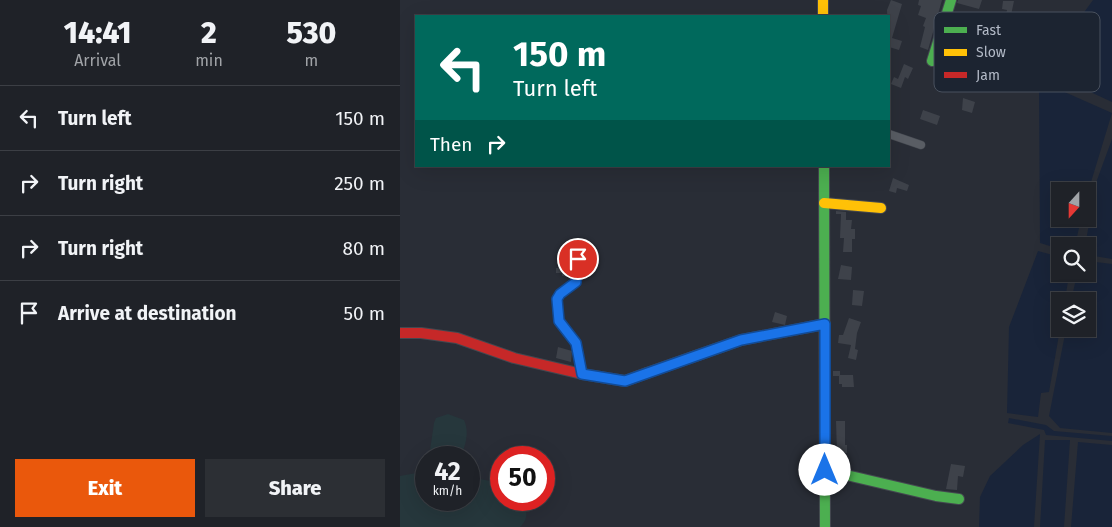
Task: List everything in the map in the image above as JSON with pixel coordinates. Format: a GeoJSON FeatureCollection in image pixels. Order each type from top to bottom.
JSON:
{"type":"FeatureCollection","features":[{"type":"Feature","properties":{"kind":"street"},"geometry":{"type":"LineString","coordinates":[[823,0],[823,15]]}},
{"type":"Feature","properties":{"kind":"street"},"geometry":{"type":"LineString","coordinates":[[948,12],[952,0]]}},
{"type":"Feature","properties":{"kind":"street"},"geometry":{"type":"LineString","coordinates":[[932,61],[934,55]]}},
{"type":"Feature","properties":{"kind":"street"},"geometry":{"type":"LineString","coordinates":[[890,134],[921,145]]}},
{"type":"Feature","properties":{"kind":"street"},"geometry":{"type":"LineString","coordinates":[[824,167],[825,527]]}},
{"type":"Feature","properties":{"kind":"street"},"geometry":{"type":"LineString","coordinates":[[824,203],[881,208]]}},
{"type":"Feature","properties":{"kind":"street"},"geometry":{"type":"LineString","coordinates":[[578,259],[576,282],[560,294],[557,299],[559,321],[576,343],[582,374]]}},
{"type":"Feature","properties":{"kind":"street"},"geometry":{"type":"LineString","coordinates":[[400,333],[420,333],[457,338],[514,358],[582,374],[625,381],[741,340],[825,324]]}},
{"type":"Feature","properties":{"kind":"street"},"geometry":{"type":"LineString","coordinates":[[825,470],[936,496],[959,499]]}},
{"type":"Feature","properties":{"kind":"shaded area"},"geometry":{"type":"Polygon","coordinates":[[[448,414],[464,420],[467,430],[464,446],[431,446],[436,418],[448,414]]]}},
{"type":"Feature","properties":{"kind":"shaded area"},"geometry":{"type":"Polygon","coordinates":[[[415,473],[415,511],[480,511],[480,479],[490,481],[490,511],[526,511],[525,521],[520,527],[400,527],[400,476],[415,473]]]}},
{"type":"Feature","properties":{"kind":"water"},"geometry":{"type":"Polygon","coordinates":[[[1093,0],[1112,0],[1112,102],[1090,92],[1100,92],[1100,12],[1084,12],[1093,0]]]}},
{"type":"Feature","properties":{"kind":"water"},"geometry":{"type":"Polygon","coordinates":[[[1039,92],[1065,92],[1112,113],[1091,182],[1051,182],[1051,228],[1079,228],[1077,237],[1051,237],[1051,246],[1040,243],[1039,92]]]}},
{"type":"Feature","properties":{"kind":"water"},"geometry":{"type":"Polygon","coordinates":[[[1112,139],[1112,259],[1096,256],[1096,237],[1087,237],[1088,228],[1096,228],[1097,180],[1112,139]]]}},
{"type":"Feature","properties":{"kind":"water"},"geometry":{"type":"Polygon","coordinates":[[[1038,251],[1051,255],[1051,282],[1068,282],[1066,292],[1051,292],[1051,337],[1059,337],[1049,392],[1041,393],[1038,417],[1007,413],[1009,327],[1038,251]]]}},
{"type":"Feature","properties":{"kind":"water"},"geometry":{"type":"Polygon","coordinates":[[[1096,262],[1112,264],[1112,433],[1060,428],[1049,416],[1064,337],[1096,337],[1096,292],[1073,292],[1075,282],[1096,282],[1096,262]]]}},
{"type":"Feature","properties":{"kind":"water"},"geometry":{"type":"Polygon","coordinates":[[[1009,418],[1046,425],[1054,431],[1112,436],[1112,441],[1046,435],[1044,430],[1008,423],[1009,418]]]}},
{"type":"Feature","properties":{"kind":"water"},"geometry":{"type":"Polygon","coordinates":[[[1040,434],[1034,527],[979,527],[980,497],[990,476],[1023,445],[1040,434]]]}},
{"type":"Feature","properties":{"kind":"water"},"geometry":{"type":"Polygon","coordinates":[[[1045,440],[1070,440],[1064,527],[1040,527],[1045,440]]]}},
{"type":"Feature","properties":{"kind":"water"},"geometry":{"type":"Polygon","coordinates":[[[1078,442],[1112,445],[1112,527],[1071,527],[1078,442]]]}},
{"type":"Feature","properties":{"kind":"building"},"geometry":{"type":"Polygon","coordinates":[[[891,0],[902,4],[892,38],[902,41],[899,50],[890,47],[890,15],[887,15],[891,0]]]}},
{"type":"Feature","properties":{"kind":"building"},"geometry":{"type":"Polygon","coordinates":[[[919,0],[942,0],[939,12],[934,12],[934,29],[928,50],[920,47],[926,18],[918,15],[921,6],[918,5],[919,0]]]}},
{"type":"Feature","properties":{"kind":"building"},"geometry":{"type":"Polygon","coordinates":[[[958,0],[982,0],[979,9],[957,3],[958,0]]]}},
{"type":"Feature","properties":{"kind":"building"},"geometry":{"type":"Polygon","coordinates":[[[1003,1],[1014,1],[1012,12],[1007,12],[1007,10],[1002,9],[1003,1]]]}},
{"type":"Feature","properties":{"kind":"building"},"geometry":{"type":"Polygon","coordinates":[[[904,64],[913,68],[908,79],[905,77],[901,88],[891,84],[894,77],[898,79],[904,64]]]}},
{"type":"Feature","properties":{"kind":"building"},"geometry":{"type":"Polygon","coordinates":[[[963,98],[975,102],[972,113],[962,110],[963,98]]]}},
{"type":"Feature","properties":{"kind":"building"},"geometry":{"type":"Polygon","coordinates":[[[923,110],[940,116],[937,125],[920,119],[923,110]]]}},
{"type":"Feature","properties":{"kind":"building"},"geometry":{"type":"Polygon","coordinates":[[[893,178],[909,185],[907,191],[897,188],[896,193],[889,191],[893,178]]]}},
{"type":"Feature","properties":{"kind":"building"},"geometry":{"type":"Polygon","coordinates":[[[836,211],[846,212],[846,220],[852,220],[851,229],[855,229],[855,239],[852,239],[852,252],[843,252],[844,238],[840,238],[841,214],[836,214],[836,211]]]}},
{"type":"Feature","properties":{"kind":"building"},"geometry":{"type":"Polygon","coordinates":[[[563,265],[572,266],[571,277],[562,276],[562,273],[556,273],[556,268],[563,268],[563,265]]]}},
{"type":"Feature","properties":{"kind":"building"},"geometry":{"type":"Polygon","coordinates":[[[841,265],[852,267],[851,280],[838,279],[841,265]]]}},
{"type":"Feature","properties":{"kind":"building"},"geometry":{"type":"Polygon","coordinates":[[[853,290],[864,291],[862,306],[852,305],[853,290]]]}},
{"type":"Feature","properties":{"kind":"building"},"geometry":{"type":"Polygon","coordinates":[[[775,312],[787,316],[785,325],[772,322],[775,312]]]}},
{"type":"Feature","properties":{"kind":"building"},"geometry":{"type":"Polygon","coordinates":[[[849,318],[861,322],[857,333],[855,349],[858,350],[856,360],[848,358],[851,345],[838,343],[839,335],[843,335],[849,318]]]}},
{"type":"Feature","properties":{"kind":"building"},"geometry":{"type":"Polygon","coordinates":[[[558,347],[572,351],[571,362],[556,358],[558,347]]]}},
{"type":"Feature","properties":{"kind":"building"},"geometry":{"type":"Polygon","coordinates":[[[833,371],[840,371],[840,375],[853,375],[854,387],[842,387],[842,384],[839,384],[839,376],[833,376],[833,371]]]}},
{"type":"Feature","properties":{"kind":"building"},"geometry":{"type":"Polygon","coordinates":[[[836,421],[845,421],[847,453],[837,453],[836,421]]]}},
{"type":"Feature","properties":{"kind":"building"},"geometry":{"type":"Polygon","coordinates":[[[951,464],[965,466],[963,477],[958,476],[957,490],[946,489],[951,464]]]}},
{"type":"Feature","properties":{"kind":"traffic: fast"},"geometry":{"type":"LineString","coordinates":[[947,12],[951,0]]}},
{"type":"Feature","properties":{"kind":"traffic: fast"},"geometry":{"type":"LineString","coordinates":[[932,61],[934,55]]}},
{"type":"Feature","properties":{"kind":"traffic: fast"},"geometry":{"type":"LineString","coordinates":[[824,167],[825,527]]}},
{"type":"Feature","properties":{"kind":"traffic: fast"},"geometry":{"type":"LineString","coordinates":[[647,373],[741,340],[825,324]]}},
{"type":"Feature","properties":{"kind":"traffic: fast"},"geometry":{"type":"LineString","coordinates":[[825,470],[936,496],[959,499]]}},
{"type":"Feature","properties":{"kind":"traffic: slow"},"geometry":{"type":"LineString","coordinates":[[823,0],[823,15]]}},
{"type":"Feature","properties":{"kind":"traffic: slow"},"geometry":{"type":"LineString","coordinates":[[824,203],[881,208]]}},
{"type":"Feature","properties":{"kind":"traffic: jam"},"geometry":{"type":"LineString","coordinates":[[400,333],[421,333],[457,338],[514,358],[582,374],[625,381],[647,373]]}},
{"type":"Feature","properties":{"kind":"route"},"geometry":{"type":"LineString","coordinates":[[578,259],[576,282],[560,294],[557,299],[559,321],[576,343],[582,374],[625,381],[741,340],[825,324],[825,470]]}}]}
